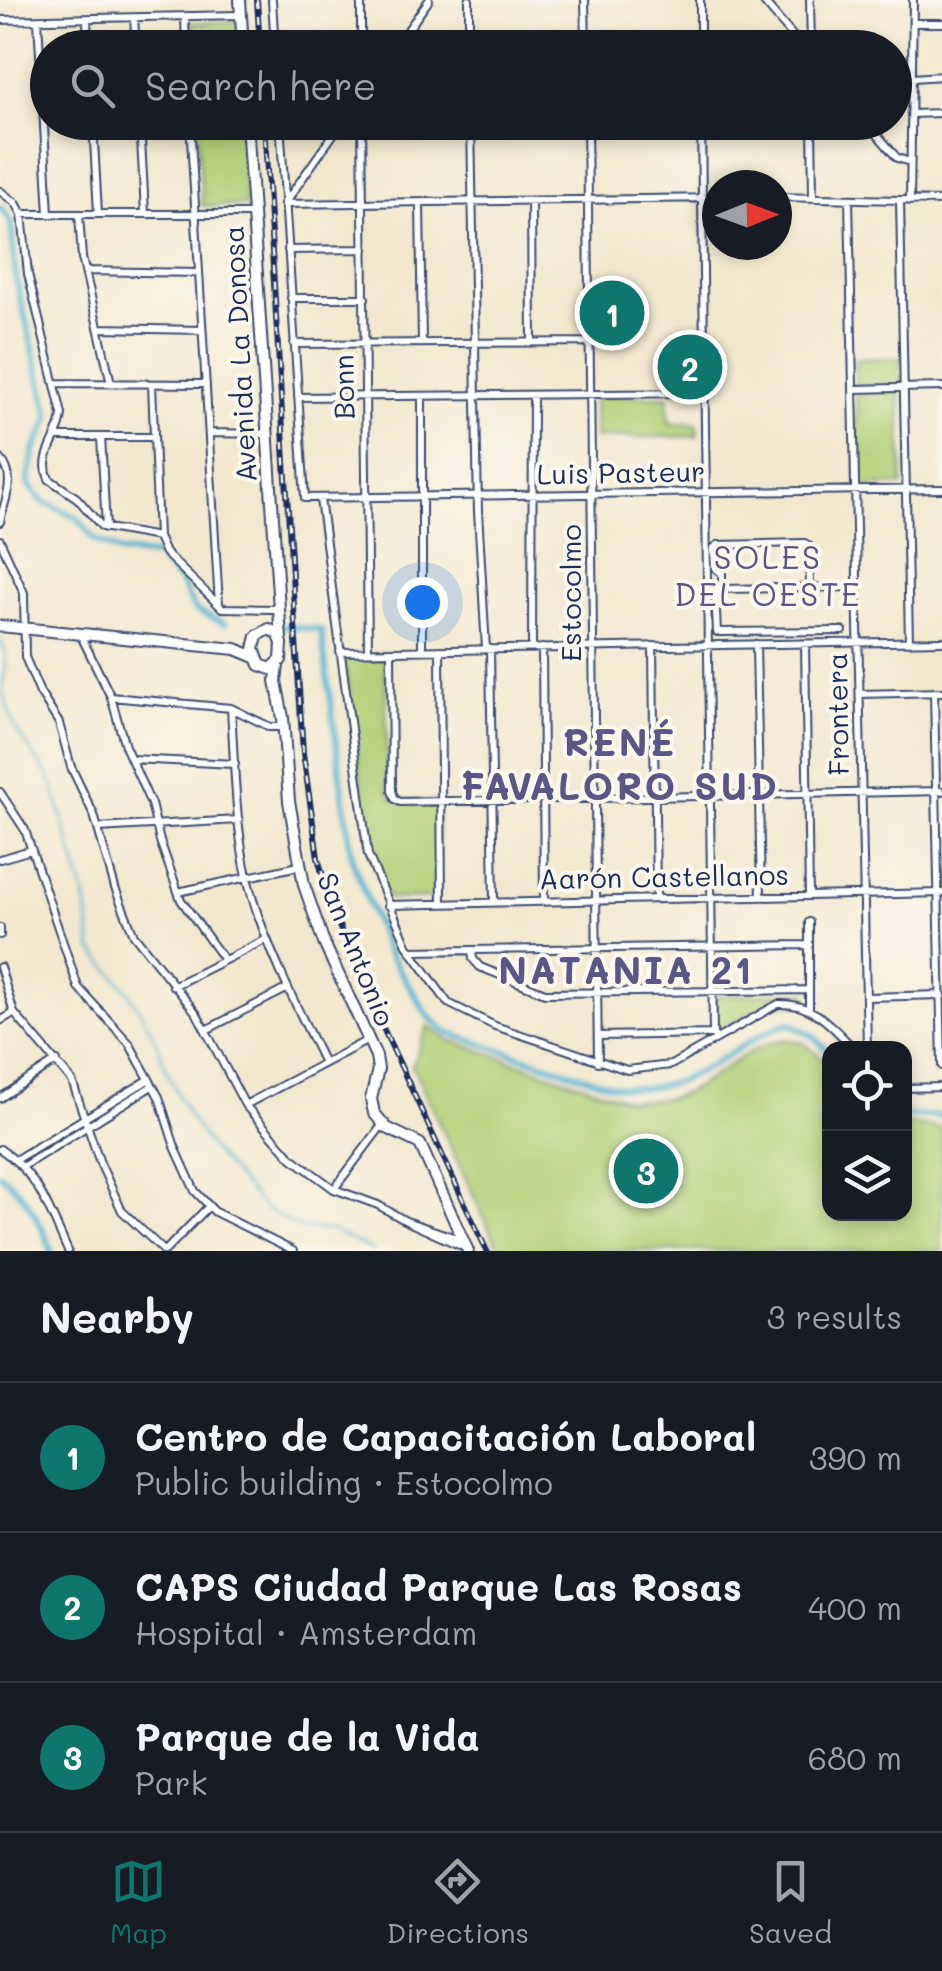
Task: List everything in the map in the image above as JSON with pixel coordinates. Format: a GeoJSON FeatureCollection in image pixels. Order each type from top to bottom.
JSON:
{"type":"FeatureCollection","features":[{"type":"Feature","properties":{"kind":"main road"},"geometry":{"type":"LineString","coordinates":[[240,0],[242,30]]}},
{"type":"Feature","properties":{"kind":"main road","name":"Avenida La Donosa"},"geometry":{"type":"LineString","coordinates":[[249,140],[282,654],[278,666]]}},
{"type":"Feature","properties":{"kind":"main road","name":"Avenida La Donosa"},"geometry":{"type":"LineString","coordinates":[[258,661],[260,634],[271,621],[274,609],[275,582]]}},
{"type":"Feature","properties":{"kind":"main road"},"geometry":{"type":"LineString","coordinates":[[2,628],[223,647],[242,650],[271,669],[278,666]]}},
{"type":"Feature","properties":{"kind":"main road"},"geometry":{"type":"LineString","coordinates":[[223,647],[272,630],[280,638]]}},
{"type":"Feature","properties":{"kind":"main road","name":"San Antonio"},"geometry":{"type":"LineString","coordinates":[[258,661],[278,699]]}},
{"type":"Feature","properties":{"kind":"main road","name":"San Antonio"},"geometry":{"type":"LineString","coordinates":[[278,666],[278,699],[299,866],[324,943],[378,1063],[371,1099],[382,1124]]}},
{"type":"Feature","properties":{"kind":"main road"},"geometry":{"type":"LineString","coordinates":[[382,1124],[417,1142],[422,1149],[462,1245]]}},
{"type":"Feature","properties":{"kind":"main road"},"geometry":{"type":"LineString","coordinates":[[407,1138],[419,1154],[462,1245]]}},
{"type":"Feature","properties":{"kind":"street"},"geometry":{"type":"LineString","coordinates":[[272,0],[274,30]]}},
{"type":"Feature","properties":{"kind":"street"},"geometry":{"type":"LineString","coordinates":[[361,0],[361,30]]}},
{"type":"Feature","properties":{"kind":"street"},"geometry":{"type":"LineString","coordinates":[[408,30],[429,0]]}},
{"type":"Feature","properties":{"kind":"street"},"geometry":{"type":"LineString","coordinates":[[468,0],[469,30]]}},
{"type":"Feature","properties":{"kind":"street"},"geometry":{"type":"LineString","coordinates":[[585,0],[586,30]]}},
{"type":"Feature","properties":{"kind":"street"},"geometry":{"type":"LineString","coordinates":[[700,0],[700,30]]}},
{"type":"Feature","properties":{"kind":"street"},"geometry":{"type":"LineString","coordinates":[[762,0],[787,30]]}},
{"type":"Feature","properties":{"kind":"street"},"geometry":{"type":"LineString","coordinates":[[810,0],[811,30]]}},
{"type":"Feature","properties":{"kind":"street"},"geometry":{"type":"LineString","coordinates":[[913,0],[912,80],[942,76]]}},
{"type":"Feature","properties":{"kind":"street"},"geometry":{"type":"LineString","coordinates":[[0,20],[241,15]]}},
{"type":"Feature","properties":{"kind":"street"},"geometry":{"type":"LineString","coordinates":[[185,16],[185,30]]}},
{"type":"Feature","properties":{"kind":"street"},"geometry":{"type":"LineString","coordinates":[[134,18],[135,30]]}},
{"type":"Feature","properties":{"kind":"street"},"geometry":{"type":"LineString","coordinates":[[87,19],[87,30]]}},
{"type":"Feature","properties":{"kind":"street"},"geometry":{"type":"LineString","coordinates":[[38,20],[39,30]]}},
{"type":"Feature","properties":{"kind":"street"},"geometry":{"type":"LineString","coordinates":[[912,24],[942,23]]}},
{"type":"Feature","properties":{"kind":"street"},"geometry":{"type":"LineString","coordinates":[[912,114],[942,113]]}},
{"type":"Feature","properties":{"kind":"street"},"geometry":{"type":"LineString","coordinates":[[45,140],[49,214]]}},
{"type":"Feature","properties":{"kind":"street"},"geometry":{"type":"LineString","coordinates":[[94,140],[98,214]]}},
{"type":"Feature","properties":{"kind":"street"},"geometry":{"type":"LineString","coordinates":[[141,140],[145,213]]}},
{"type":"Feature","properties":{"kind":"street"},"geometry":{"type":"LineString","coordinates":[[191,140],[218,605]]}},
{"type":"Feature","properties":{"kind":"street"},"geometry":{"type":"LineString","coordinates":[[281,140],[298,398],[704,393]]}},
{"type":"Feature","properties":{"kind":"street"},"geometry":{"type":"LineString","coordinates":[[284,204],[329,140]]}},
{"type":"Feature","properties":{"kind":"street","name":"Bonn"},"geometry":{"type":"LineString","coordinates":[[362,140],[368,651]]}},
{"type":"Feature","properties":{"kind":"street"},"geometry":{"type":"LineString","coordinates":[[471,140],[478,497],[488,649],[494,902]]}},
{"type":"Feature","properties":{"kind":"street","name":"Estocolmo"},"geometry":{"type":"LineString","coordinates":[[587,140],[598,1062]]}},
{"type":"Feature","properties":{"kind":"street"},"geometry":{"type":"LineString","coordinates":[[284,204],[702,198],[701,140]]}},
{"type":"Feature","properties":{"kind":"street"},"geometry":{"type":"LineString","coordinates":[[812,140],[814,197]]}},
{"type":"Feature","properties":{"kind":"street"},"geometry":{"type":"LineString","coordinates":[[882,140],[897,158],[910,162]]}},
{"type":"Feature","properties":{"kind":"street"},"geometry":{"type":"LineString","coordinates":[[910,140],[910,201]]}},
{"type":"Feature","properties":{"kind":"street"},"geometry":{"type":"LineString","coordinates":[[0,191],[16,202],[22,214],[28,274],[63,418],[44,461],[46,474],[106,528],[158,537]]}},
{"type":"Feature","properties":{"kind":"street"},"geometry":{"type":"LineString","coordinates":[[792,198],[942,201]]}},
{"type":"Feature","properties":{"kind":"street","name":"Frontera"},"geometry":{"type":"LineString","coordinates":[[849,199],[867,1041]]}},
{"type":"Feature","properties":{"kind":"street"},"geometry":{"type":"LineString","coordinates":[[530,202],[532,342]]}},
{"type":"Feature","properties":{"kind":"street"},"geometry":{"type":"LineString","coordinates":[[900,202],[910,642]]}},
{"type":"Feature","properties":{"kind":"street"},"geometry":{"type":"LineString","coordinates":[[420,203],[422,343]]}},
{"type":"Feature","properties":{"kind":"street"},"geometry":{"type":"LineString","coordinates":[[22,214],[253,214]]}},
{"type":"Feature","properties":{"kind":"street"},"geometry":{"type":"LineString","coordinates":[[79,214],[85,271],[111,384]]}},
{"type":"Feature","properties":{"kind":"street"},"geometry":{"type":"LineString","coordinates":[[288,250],[364,249]]}},
{"type":"Feature","properties":{"kind":"street"},"geometry":{"type":"LineString","coordinates":[[703,260],[715,1036]]}},
{"type":"Feature","properties":{"kind":"street"},"geometry":{"type":"LineString","coordinates":[[85,271],[198,273]]}},
{"type":"Feature","properties":{"kind":"street"},"geometry":{"type":"LineString","coordinates":[[291,298],[365,298]]}},
{"type":"Feature","properties":{"kind":"street"},"geometry":{"type":"LineString","coordinates":[[99,328],[202,330]]}},
{"type":"Feature","properties":{"kind":"street"},"geometry":{"type":"LineString","coordinates":[[294,344],[590,342]]}},
{"type":"Feature","properties":{"kind":"street"},"geometry":{"type":"LineString","coordinates":[[55,383],[206,384]]}},
{"type":"Feature","properties":{"kind":"street"},"geometry":{"type":"LineString","coordinates":[[152,384],[158,537],[162,549],[218,605],[226,609],[274,609]]}},
{"type":"Feature","properties":{"kind":"street"},"geometry":{"type":"LineString","coordinates":[[853,389],[942,387]]}},
{"type":"Feature","properties":{"kind":"street"},"geometry":{"type":"LineString","coordinates":[[532,648],[533,395]]}},
{"type":"Feature","properties":{"kind":"street"},"geometry":{"type":"LineString","coordinates":[[422,396],[422,650]]}},
{"type":"Feature","properties":{"kind":"street","name":"Luis Pasteur"},"geometry":{"type":"LineString","coordinates":[[298,398],[307,499],[942,488]]}},
{"type":"Feature","properties":{"kind":"street"},"geometry":{"type":"LineString","coordinates":[[209,433],[266,434]]}},
{"type":"Feature","properties":{"kind":"street"},"geometry":{"type":"LineString","coordinates":[[56,437],[153,437]]}},
{"type":"Feature","properties":{"kind":"street"},"geometry":{"type":"LineString","coordinates":[[100,438],[106,528]]}},
{"type":"Feature","properties":{"kind":"street"},"geometry":{"type":"LineString","coordinates":[[0,458],[6,464],[10,491],[0,522]]}},
{"type":"Feature","properties":{"kind":"street"},"geometry":{"type":"LineString","coordinates":[[320,498],[368,854],[410,951],[452,1006],[495,1026],[627,1070],[664,1067],[773,1005],[792,1004],[809,1009],[846,1041]]}},
{"type":"Feature","properties":{"kind":"street"},"geometry":{"type":"LineString","coordinates":[[0,540],[24,593],[20,629],[25,657],[59,723],[129,926],[206,1030],[245,1105],[296,1162],[334,1189],[462,1245]]}},
{"type":"Feature","properties":{"kind":"street"},"geometry":{"type":"LineString","coordinates":[[722,589],[722,570],[714,566],[714,548],[718,545],[807,544],[810,587]]}},
{"type":"Feature","properties":{"kind":"street"},"geometry":{"type":"LineString","coordinates":[[197,582],[206,583],[217,574]]}},
{"type":"Feature","properties":{"kind":"street"},"geometry":{"type":"LineString","coordinates":[[843,631],[720,633],[715,628],[715,592],[857,587]]}},
{"type":"Feature","properties":{"kind":"street"},"geometry":{"type":"LineString","coordinates":[[80,633],[111,698],[184,906],[224,960]]}},
{"type":"Feature","properties":{"kind":"street"},"geometry":{"type":"LineString","coordinates":[[340,652],[942,641]]}},
{"type":"Feature","properties":{"kind":"street"},"geometry":{"type":"LineString","coordinates":[[756,644],[761,897]]}},
{"type":"Feature","properties":{"kind":"street"},"geometry":{"type":"LineString","coordinates":[[805,644],[809,896]]}},
{"type":"Feature","properties":{"kind":"street"},"geometry":{"type":"LineString","coordinates":[[653,646],[656,899]]}},
{"type":"Feature","properties":{"kind":"street"},"geometry":{"type":"LineString","coordinates":[[542,648],[544,901]]}},
{"type":"Feature","properties":{"kind":"street"},"geometry":{"type":"LineString","coordinates":[[440,650],[442,904]]}},
{"type":"Feature","properties":{"kind":"street"},"geometry":{"type":"LineString","coordinates":[[391,651],[394,800],[939,791]]}},
{"type":"Feature","properties":{"kind":"street"},"geometry":{"type":"LineString","coordinates":[[860,694],[938,692],[942,1066]]}},
{"type":"Feature","properties":{"kind":"street"},"geometry":{"type":"LineString","coordinates":[[111,698],[231,708],[270,727],[284,727]]}},
{"type":"Feature","properties":{"kind":"street"},"geometry":{"type":"LineString","coordinates":[[231,708],[239,820],[249,876],[267,939],[324,1063]]}},
{"type":"Feature","properties":{"kind":"street"},"geometry":{"type":"LineString","coordinates":[[131,759],[234,764]]}},
{"type":"Feature","properties":{"kind":"street"},"geometry":{"type":"LineString","coordinates":[[0,792],[23,825],[78,987],[124,1036],[162,1103],[188,1177],[208,1207],[292,1251]]}},
{"type":"Feature","properties":{"kind":"street"},"geometry":{"type":"LineString","coordinates":[[98,828],[239,820]]}},
{"type":"Feature","properties":{"kind":"street"},"geometry":{"type":"LineString","coordinates":[[0,859],[31,850]]}},
{"type":"Feature","properties":{"kind":"street"},"geometry":{"type":"LineString","coordinates":[[178,892],[299,866]]}},
{"type":"Feature","properties":{"kind":"street","name":"Aarón Castellanos"},"geometry":{"type":"LineString","coordinates":[[388,905],[940,893]]}},
{"type":"Feature","properties":{"kind":"street"},"geometry":{"type":"LineString","coordinates":[[809,922],[809,1009]]}},
{"type":"Feature","properties":{"kind":"street"},"geometry":{"type":"LineString","coordinates":[[174,986],[267,939]]}},
{"type":"Feature","properties":{"kind":"street"},"geometry":{"type":"LineString","coordinates":[[410,951],[809,945]]}},
{"type":"Feature","properties":{"kind":"street"},"geometry":{"type":"LineString","coordinates":[[472,950],[480,967],[540,992],[810,990]]}},
{"type":"Feature","properties":{"kind":"street"},"geometry":{"type":"LineString","coordinates":[[0,968],[14,1013],[72,1081],[122,1211],[165,1251],[208,1207]]}},
{"type":"Feature","properties":{"kind":"street"},"geometry":{"type":"LineString","coordinates":[[206,1030],[288,988]]}},
{"type":"Feature","properties":{"kind":"street"},"geometry":{"type":"LineString","coordinates":[[866,997],[941,996]]}},
{"type":"Feature","properties":{"kind":"street"},"geometry":{"type":"LineString","coordinates":[[0,1022],[14,1013]]}},
{"type":"Feature","properties":{"kind":"street"},"geometry":{"type":"LineString","coordinates":[[598,1036],[715,1036]]}},
{"type":"Feature","properties":{"kind":"street"},"geometry":{"type":"LineString","coordinates":[[245,1105],[369,1040]]}},
{"type":"Feature","properties":{"kind":"street"},"geometry":{"type":"LineString","coordinates":[[0,1098],[58,1061]]}},
{"type":"Feature","properties":{"kind":"street"},"geometry":{"type":"LineString","coordinates":[[15,1160],[150,1083]]}},
{"type":"Feature","properties":{"kind":"street"},"geometry":{"type":"LineString","coordinates":[[912,1088],[942,1087]]}},
{"type":"Feature","properties":{"kind":"street"},"geometry":{"type":"LineString","coordinates":[[22,1167],[88,1120]]}},
{"type":"Feature","properties":{"kind":"street"},"geometry":{"type":"LineString","coordinates":[[334,1189],[382,1124]]}},
{"type":"Feature","properties":{"kind":"street"},"geometry":{"type":"LineString","coordinates":[[0,1149],[22,1167],[52,1211],[68,1251]]}},
{"type":"Feature","properties":{"kind":"street"},"geometry":{"type":"LineString","coordinates":[[406,1221],[442,1233],[462,1245]]}},
{"type":"Feature","properties":{"kind":"street"},"geometry":{"type":"LineString","coordinates":[[442,1233],[449,1230],[449,1222]]}},
{"type":"Feature","properties":{"kind":"green space"},"geometry":{"type":"Polygon","coordinates":[[[237,21],[237,30],[192,30],[192,23],[237,21]]]}},
{"type":"Feature","properties":{"kind":"green space"},"geometry":{"type":"Polygon","coordinates":[[[198,140],[243,140],[246,206],[202,206],[198,140]]]}},
{"type":"Feature","properties":{"kind":"green space"},"geometry":{"type":"Polygon","coordinates":[[[901,358],[902,385],[855,386],[855,359],[901,358]]]}},
{"type":"Feature","properties":{"kind":"green space"},"geometry":{"type":"Polygon","coordinates":[[[900,392],[903,485],[858,487],[856,393],[900,392]]]}},
{"type":"Feature","properties":{"kind":"green space"},"geometry":{"type":"Polygon","coordinates":[[[599,396],[668,396],[669,423],[697,424],[697,436],[595,438],[594,402],[599,396]]]}},
{"type":"Feature","properties":{"kind":"green space"},"geometry":{"type":"Polygon","coordinates":[[[385,654],[388,790],[392,798],[437,803],[438,895],[434,898],[386,896],[371,854],[344,659],[346,655],[385,654]]]}},
{"type":"Feature","properties":{"kind":"green space"},"geometry":{"type":"Polygon","coordinates":[[[806,992],[807,1003],[766,1005],[716,1032],[715,996],[806,992]]]}},
{"type":"Feature","properties":{"kind":"green space"},"geometry":{"type":"Polygon","coordinates":[[[428,1026],[449,1040],[628,1100],[655,1100],[694,1088],[765,1045],[779,1040],[803,1043],[822,1059],[822,1221],[912,1221],[912,1125],[942,1128],[942,1251],[500,1251],[412,1066],[428,1026]]]}},
{"type":"Feature","properties":{"kind":"waterway"},"geometry":{"type":"LineString","coordinates":[[0,207],[11,222],[16,280],[50,418],[34,451],[28,483],[40,500],[78,518],[93,538],[120,552],[157,556],[179,580],[195,610],[225,624]]}},
{"type":"Feature","properties":{"kind":"waterway"},"geometry":{"type":"LineString","coordinates":[[284,626],[321,630],[352,859],[386,949],[429,1017],[448,1033],[614,1086],[642,1088],[687,1078],[789,1023],[822,1045]]}},
{"type":"Feature","properties":{"kind":"waterway"},"geometry":{"type":"LineString","coordinates":[[0,639],[6,655],[2,692],[16,730],[51,779],[86,900],[92,949],[129,992],[153,1034],[188,1115],[213,1151],[264,1208],[297,1227],[333,1231],[373,1251]]}},
{"type":"Feature","properties":{"kind":"waterway"},"geometry":{"type":"LineString","coordinates":[[912,1116],[942,1116]]}},
{"type":"Feature","properties":{"kind":"waterway"},"geometry":{"type":"LineString","coordinates":[[0,1174],[31,1208],[52,1251]]}},
{"type":"Feature","properties":{"kind":"railway"},"geometry":{"type":"LineString","coordinates":[[257,0],[259,30]]}},
{"type":"Feature","properties":{"kind":"railway"},"geometry":{"type":"LineString","coordinates":[[265,140],[303,753],[318,858],[332,909],[369,998],[487,1251]]}},
{"type":"Feature","properties":{"kind":"place","name":"Centro de Capacitación Laboral"},"geometry":{"type":"Point","coordinates":[612,313]}},
{"type":"Feature","properties":{"kind":"place","name":"CAPS Ciudad Parque Las Rosas"},"geometry":{"type":"Point","coordinates":[690,367]}},
{"type":"Feature","properties":{"kind":"place","name":"Parque de la Vida"},"geometry":{"type":"Point","coordinates":[646,1171]}},
{"type":"Feature","properties":{"kind":"district","name":"SOLES DEL OESTE"},"geometry":{"type":"Point","coordinates":[768,574]}},
{"type":"Feature","properties":{"kind":"district","name":"RENÉ FAVALORO SUD"},"geometry":{"type":"Point","coordinates":[620,763]}},
{"type":"Feature","properties":{"kind":"district","name":"NATANIA 21"},"geometry":{"type":"Point","coordinates":[626,969]}}]}
